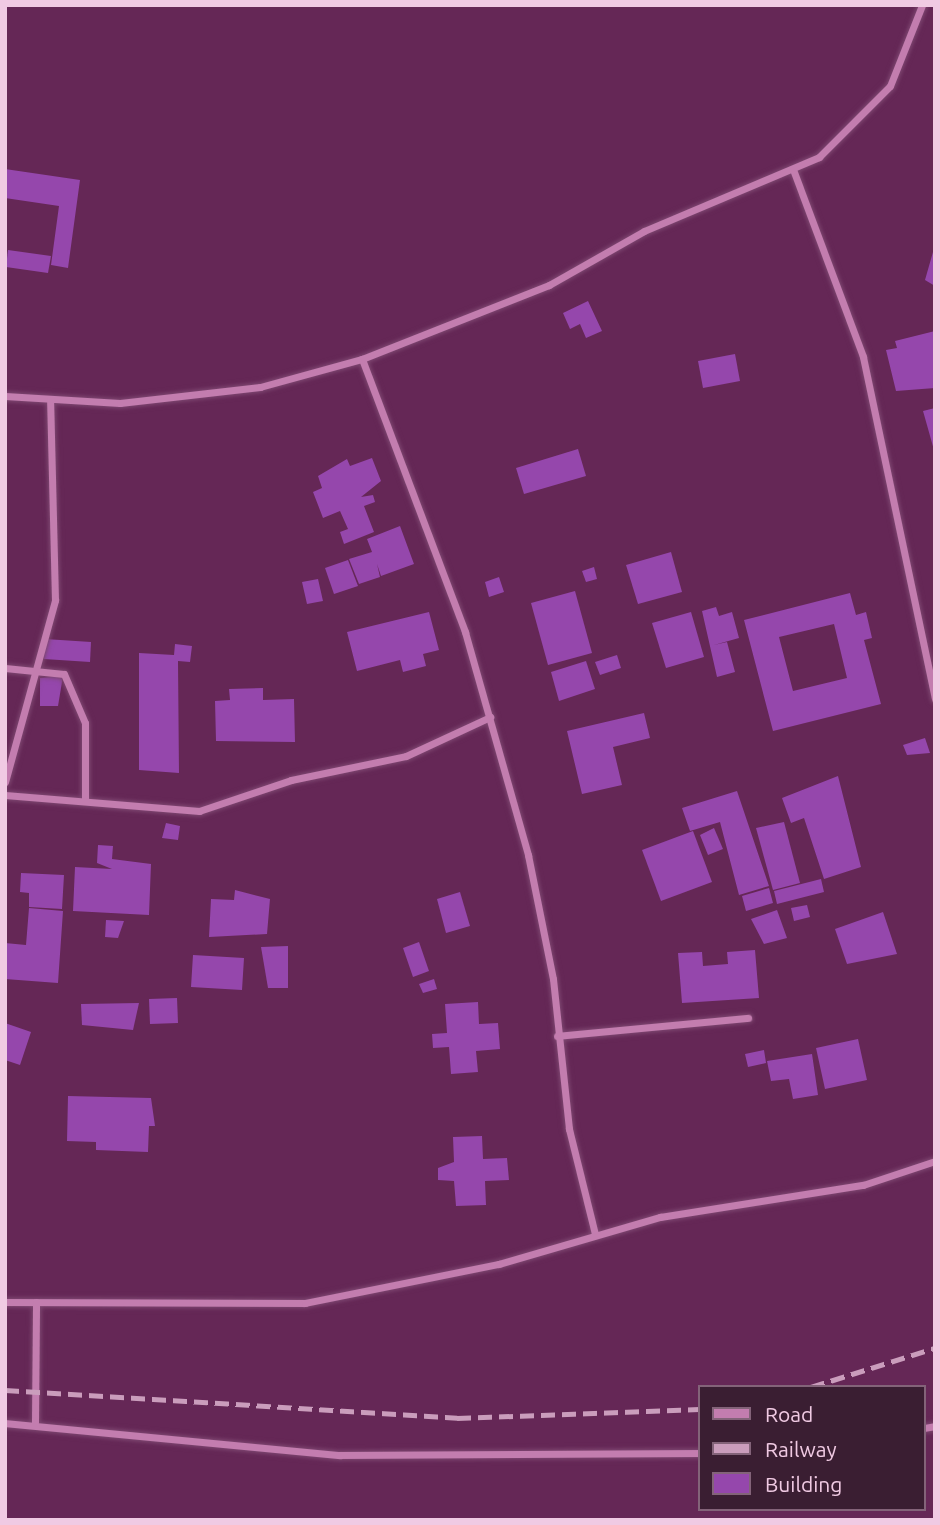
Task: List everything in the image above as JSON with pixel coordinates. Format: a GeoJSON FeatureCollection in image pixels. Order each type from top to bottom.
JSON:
{"type":"FeatureCollection","features":[{"type":"Feature","properties":{"kind":"street"},"geometry":{"type":"LineString","coordinates":[[5,396],[50,400],[189,397],[260,387],[362,359],[549,285],[644,231],[794,172],[835,145],[890,86],[922,5]]}},
{"type":"Feature","properties":{"kind":"street"},"geometry":{"type":"LineString","coordinates":[[794,172],[863,357],[924,667],[935,698]]}},
{"type":"Feature","properties":{"kind":"street"},"geometry":{"type":"LineString","coordinates":[[362,359],[434,543],[490,716],[528,855],[553,979],[569,1129],[595,1234]]}},
{"type":"Feature","properties":{"kind":"street"},"geometry":{"type":"LineString","coordinates":[[5,782],[56,583],[49,531],[50,400]]}},
{"type":"Feature","properties":{"kind":"street"},"geometry":{"type":"LineString","coordinates":[[924,667],[935,663]]}},
{"type":"Feature","properties":{"kind":"street"},"geometry":{"type":"LineString","coordinates":[[5,668],[36,668],[64,674],[74,691],[85,723],[85,801]]}},
{"type":"Feature","properties":{"kind":"street"},"geometry":{"type":"LineString","coordinates":[[5,795],[199,811],[291,780],[406,757],[490,716]]}},
{"type":"Feature","properties":{"kind":"street"},"geometry":{"type":"LineString","coordinates":[[557,1036],[748,1018]]}},
{"type":"Feature","properties":{"kind":"street"},"geometry":{"type":"LineString","coordinates":[[5,1302],[305,1303],[499,1264],[660,1217],[863,1185],[935,1161]]}},
{"type":"Feature","properties":{"kind":"street"},"geometry":{"type":"LineString","coordinates":[[35,1422],[36,1302]]}},
{"type":"Feature","properties":{"kind":"street"},"geometry":{"type":"LineString","coordinates":[[5,1423],[35,1422],[339,1455],[698,1452]]}},
{"type":"Feature","properties":{"kind":"building"},"geometry":{"type":"Polygon","coordinates":[[[5,169],[80,180],[68,268],[51,265],[59,206],[5,198],[5,169]]]}},
{"type":"Feature","properties":{"kind":"building"},"geometry":{"type":"Polygon","coordinates":[[[935,245],[935,286],[925,280],[935,245]]]}},
{"type":"Feature","properties":{"kind":"building"},"geometry":{"type":"Polygon","coordinates":[[[8,250],[51,256],[48,273],[6,267],[8,250]]]}},
{"type":"Feature","properties":{"kind":"building"},"geometry":{"type":"Polygon","coordinates":[[[588,301],[602,331],[586,338],[580,324],[570,329],[563,313],[588,301]]]}},
{"type":"Feature","properties":{"kind":"building"},"geometry":{"type":"Polygon","coordinates":[[[935,331],[935,388],[896,391],[886,350],[897,348],[895,341],[935,331]]]}},
{"type":"Feature","properties":{"kind":"building"},"geometry":{"type":"Polygon","coordinates":[[[735,354],[740,381],[703,388],[698,361],[735,354]]]}},
{"type":"Feature","properties":{"kind":"building"},"geometry":{"type":"Polygon","coordinates":[[[935,408],[935,450],[934,450],[923,411],[935,408]]]}},
{"type":"Feature","properties":{"kind":"building"},"geometry":{"type":"Polygon","coordinates":[[[578,449],[586,476],[524,494],[516,468],[578,449]]]}},
{"type":"Feature","properties":{"kind":"building"},"geometry":{"type":"Polygon","coordinates":[[[372,458],[381,481],[361,497],[373,495],[375,502],[364,506],[374,532],[344,544],[340,532],[348,529],[340,511],[323,518],[313,492],[322,488],[318,476],[347,459],[350,466],[372,458]]]}},
{"type":"Feature","properties":{"kind":"building"},"geometry":{"type":"Polygon","coordinates":[[[400,526],[414,564],[381,576],[377,564],[380,577],[359,584],[349,559],[372,552],[367,539],[400,526]]]}},
{"type":"Feature","properties":{"kind":"building"},"geometry":{"type":"Polygon","coordinates":[[[671,552],[682,592],[638,604],[626,565],[671,552]]]}},
{"type":"Feature","properties":{"kind":"building"},"geometry":{"type":"Polygon","coordinates":[[[348,560],[358,586],[334,594],[325,568],[348,560]]]}},
{"type":"Feature","properties":{"kind":"building"},"geometry":{"type":"Polygon","coordinates":[[[594,567],[597,579],[586,582],[582,571],[594,567]]]}},
{"type":"Feature","properties":{"kind":"building"},"geometry":{"type":"Polygon","coordinates":[[[499,577],[504,592],[489,597],[485,582],[499,577]]]}},
{"type":"Feature","properties":{"kind":"building"},"geometry":{"type":"Polygon","coordinates":[[[318,579],[323,601],[307,604],[302,582],[318,579]]]}},
{"type":"Feature","properties":{"kind":"building"},"geometry":{"type":"Polygon","coordinates":[[[575,591],[592,653],[548,665],[531,603],[575,591]]]}},
{"type":"Feature","properties":{"kind":"building"},"geometry":{"type":"Polygon","coordinates":[[[850,593],[856,615],[866,612],[872,638],[864,640],[881,704],[773,731],[744,620],[850,593]],[[834,624],[779,637],[793,691],[847,678],[834,624]]]}},
{"type":"Feature","properties":{"kind":"building"},"geometry":{"type":"Polygon","coordinates":[[[716,607],[719,616],[732,612],[739,638],[714,645],[727,642],[735,672],[717,677],[702,611],[716,607]]]}},
{"type":"Feature","properties":{"kind":"building"},"geometry":{"type":"Polygon","coordinates":[[[429,612],[439,650],[423,654],[426,666],[403,672],[400,660],[357,671],[347,632],[429,612]]]}},
{"type":"Feature","properties":{"kind":"building"},"geometry":{"type":"Polygon","coordinates":[[[691,612],[704,657],[666,668],[652,623],[691,612]]]}},
{"type":"Feature","properties":{"kind":"building"},"geometry":{"type":"Polygon","coordinates":[[[45,639],[91,642],[90,662],[44,659],[45,639]]]}},
{"type":"Feature","properties":{"kind":"building"},"geometry":{"type":"Polygon","coordinates":[[[175,644],[192,646],[190,662],[178,661],[179,773],[139,770],[139,653],[174,655],[175,644]]]}},
{"type":"Feature","properties":{"kind":"building"},"geometry":{"type":"Polygon","coordinates":[[[617,655],[621,668],[600,675],[595,662],[617,655]]]}},
{"type":"Feature","properties":{"kind":"building"},"geometry":{"type":"Polygon","coordinates":[[[586,661],[595,689],[559,701],[551,672],[586,661]]]}},
{"type":"Feature","properties":{"kind":"building"},"geometry":{"type":"Polygon","coordinates":[[[63,676],[58,706],[40,706],[40,678],[63,676]]]}},
{"type":"Feature","properties":{"kind":"building"},"geometry":{"type":"Polygon","coordinates":[[[263,688],[263,700],[294,699],[295,742],[216,741],[215,701],[230,700],[229,689],[263,688]]]}},
{"type":"Feature","properties":{"kind":"building"},"geometry":{"type":"Polygon","coordinates":[[[644,713],[650,738],[613,747],[622,785],[582,794],[567,731],[644,713]]]}},
{"type":"Feature","properties":{"kind":"building"},"geometry":{"type":"Polygon","coordinates":[[[925,738],[930,753],[907,755],[903,745],[925,738]]]}},
{"type":"Feature","properties":{"kind":"building"},"geometry":{"type":"Polygon","coordinates":[[[838,776],[861,867],[824,879],[804,818],[791,823],[782,798],[838,776]]]}},
{"type":"Feature","properties":{"kind":"building"},"geometry":{"type":"Polygon","coordinates":[[[737,791],[769,886],[739,895],[720,822],[690,831],[682,808],[737,791]]]}},
{"type":"Feature","properties":{"kind":"building"},"geometry":{"type":"Polygon","coordinates":[[[784,822],[800,883],[773,890],[756,828],[784,822]]]}},
{"type":"Feature","properties":{"kind":"building"},"geometry":{"type":"Polygon","coordinates":[[[166,823],[180,826],[178,840],[162,838],[166,823]]]}},
{"type":"Feature","properties":{"kind":"building"},"geometry":{"type":"Polygon","coordinates":[[[714,828],[723,849],[708,855],[700,835],[714,828]]]}},
{"type":"Feature","properties":{"kind":"building"},"geometry":{"type":"Polygon","coordinates":[[[693,831],[712,882],[661,901],[642,850],[693,831]]]}},
{"type":"Feature","properties":{"kind":"building"},"geometry":{"type":"Polygon","coordinates":[[[98,845],[113,846],[112,859],[151,864],[149,915],[73,911],[75,867],[112,869],[97,863],[98,845]]]}},
{"type":"Feature","properties":{"kind":"building"},"geometry":{"type":"Polygon","coordinates":[[[21,873],[64,875],[62,909],[29,907],[29,893],[20,892],[21,873]]]}},
{"type":"Feature","properties":{"kind":"building"},"geometry":{"type":"Polygon","coordinates":[[[821,879],[824,892],[777,904],[774,891],[821,879]]]}},
{"type":"Feature","properties":{"kind":"building"},"geometry":{"type":"Polygon","coordinates":[[[769,888],[773,903],[746,911],[742,896],[769,888]]]}},
{"type":"Feature","properties":{"kind":"building"},"geometry":{"type":"Polygon","coordinates":[[[235,890],[270,899],[267,934],[209,937],[211,899],[234,900],[235,890]]]}},
{"type":"Feature","properties":{"kind":"building"},"geometry":{"type":"Polygon","coordinates":[[[460,892],[470,926],[446,933],[437,899],[460,892]]]}},
{"type":"Feature","properties":{"kind":"building"},"geometry":{"type":"Polygon","coordinates":[[[807,905],[810,917],[794,921],[791,908],[807,905]]]}},
{"type":"Feature","properties":{"kind":"building"},"geometry":{"type":"Polygon","coordinates":[[[29,908],[63,911],[58,983],[5,979],[5,943],[26,945],[29,908]]]}},
{"type":"Feature","properties":{"kind":"building"},"geometry":{"type":"Polygon","coordinates":[[[777,910],[787,938],[764,944],[751,919],[777,910]]]}},
{"type":"Feature","properties":{"kind":"building"},"geometry":{"type":"Polygon","coordinates":[[[883,912],[897,954],[847,964],[835,929],[883,912]]]}},
{"type":"Feature","properties":{"kind":"building"},"geometry":{"type":"Polygon","coordinates":[[[106,920],[124,921],[118,938],[105,937],[106,920]]]}},
{"type":"Feature","properties":{"kind":"building"},"geometry":{"type":"Polygon","coordinates":[[[419,942],[429,971],[413,977],[403,948],[419,942]]]}},
{"type":"Feature","properties":{"kind":"building"},"geometry":{"type":"Polygon","coordinates":[[[288,946],[288,988],[268,988],[261,947],[288,946]]]}},
{"type":"Feature","properties":{"kind":"building"},"geometry":{"type":"Polygon","coordinates":[[[755,950],[759,998],[682,1003],[678,953],[702,952],[703,966],[728,964],[727,952],[755,950]]]}},
{"type":"Feature","properties":{"kind":"building"},"geometry":{"type":"Polygon","coordinates":[[[193,955],[244,958],[242,990],[191,987],[193,955]]]}},
{"type":"Feature","properties":{"kind":"building"},"geometry":{"type":"Polygon","coordinates":[[[434,979],[437,989],[423,993],[419,984],[434,979]]]}},
{"type":"Feature","properties":{"kind":"building"},"geometry":{"type":"Polygon","coordinates":[[[177,998],[178,1023],[150,1024],[149,999],[177,998]]]}},
{"type":"Feature","properties":{"kind":"building"},"geometry":{"type":"Polygon","coordinates":[[[478,1002],[479,1024],[498,1023],[500,1049],[476,1051],[478,1072],[451,1074],[449,1047],[433,1048],[432,1034],[447,1033],[445,1004],[478,1002]]]}},
{"type":"Feature","properties":{"kind":"building"},"geometry":{"type":"Polygon","coordinates":[[[139,1003],[133,1030],[82,1025],[81,1004],[139,1003]]]}},
{"type":"Feature","properties":{"kind":"building"},"geometry":{"type":"Polygon","coordinates":[[[5,1023],[31,1032],[20,1065],[5,1060],[5,1023]]]}},
{"type":"Feature","properties":{"kind":"building"},"geometry":{"type":"Polygon","coordinates":[[[858,1039],[867,1080],[825,1089],[816,1048],[858,1039]]]}},
{"type":"Feature","properties":{"kind":"building"},"geometry":{"type":"Polygon","coordinates":[[[764,1050],[766,1063],[748,1067],[745,1054],[764,1050]]]}},
{"type":"Feature","properties":{"kind":"building"},"geometry":{"type":"Polygon","coordinates":[[[812,1054],[818,1095],[793,1099],[789,1079],[771,1081],[767,1061],[812,1054]]]}},
{"type":"Feature","properties":{"kind":"building"},"geometry":{"type":"Polygon","coordinates":[[[68,1096],[151,1098],[155,1126],[149,1126],[148,1152],[96,1150],[96,1142],[67,1141],[68,1096]]]}},
{"type":"Feature","properties":{"kind":"building"},"geometry":{"type":"Polygon","coordinates":[[[482,1136],[483,1159],[507,1158],[509,1180],[485,1181],[486,1205],[456,1206],[454,1181],[438,1180],[438,1168],[454,1162],[453,1137],[482,1136]]]}},
{"type":"Feature","properties":{"kind":"railway"},"geometry":{"type":"LineString","coordinates":[[817,1385],[935,1348]]}},
{"type":"Feature","properties":{"kind":"railway"},"geometry":{"type":"LineString","coordinates":[[5,1390],[457,1418],[698,1409]]}}]}
